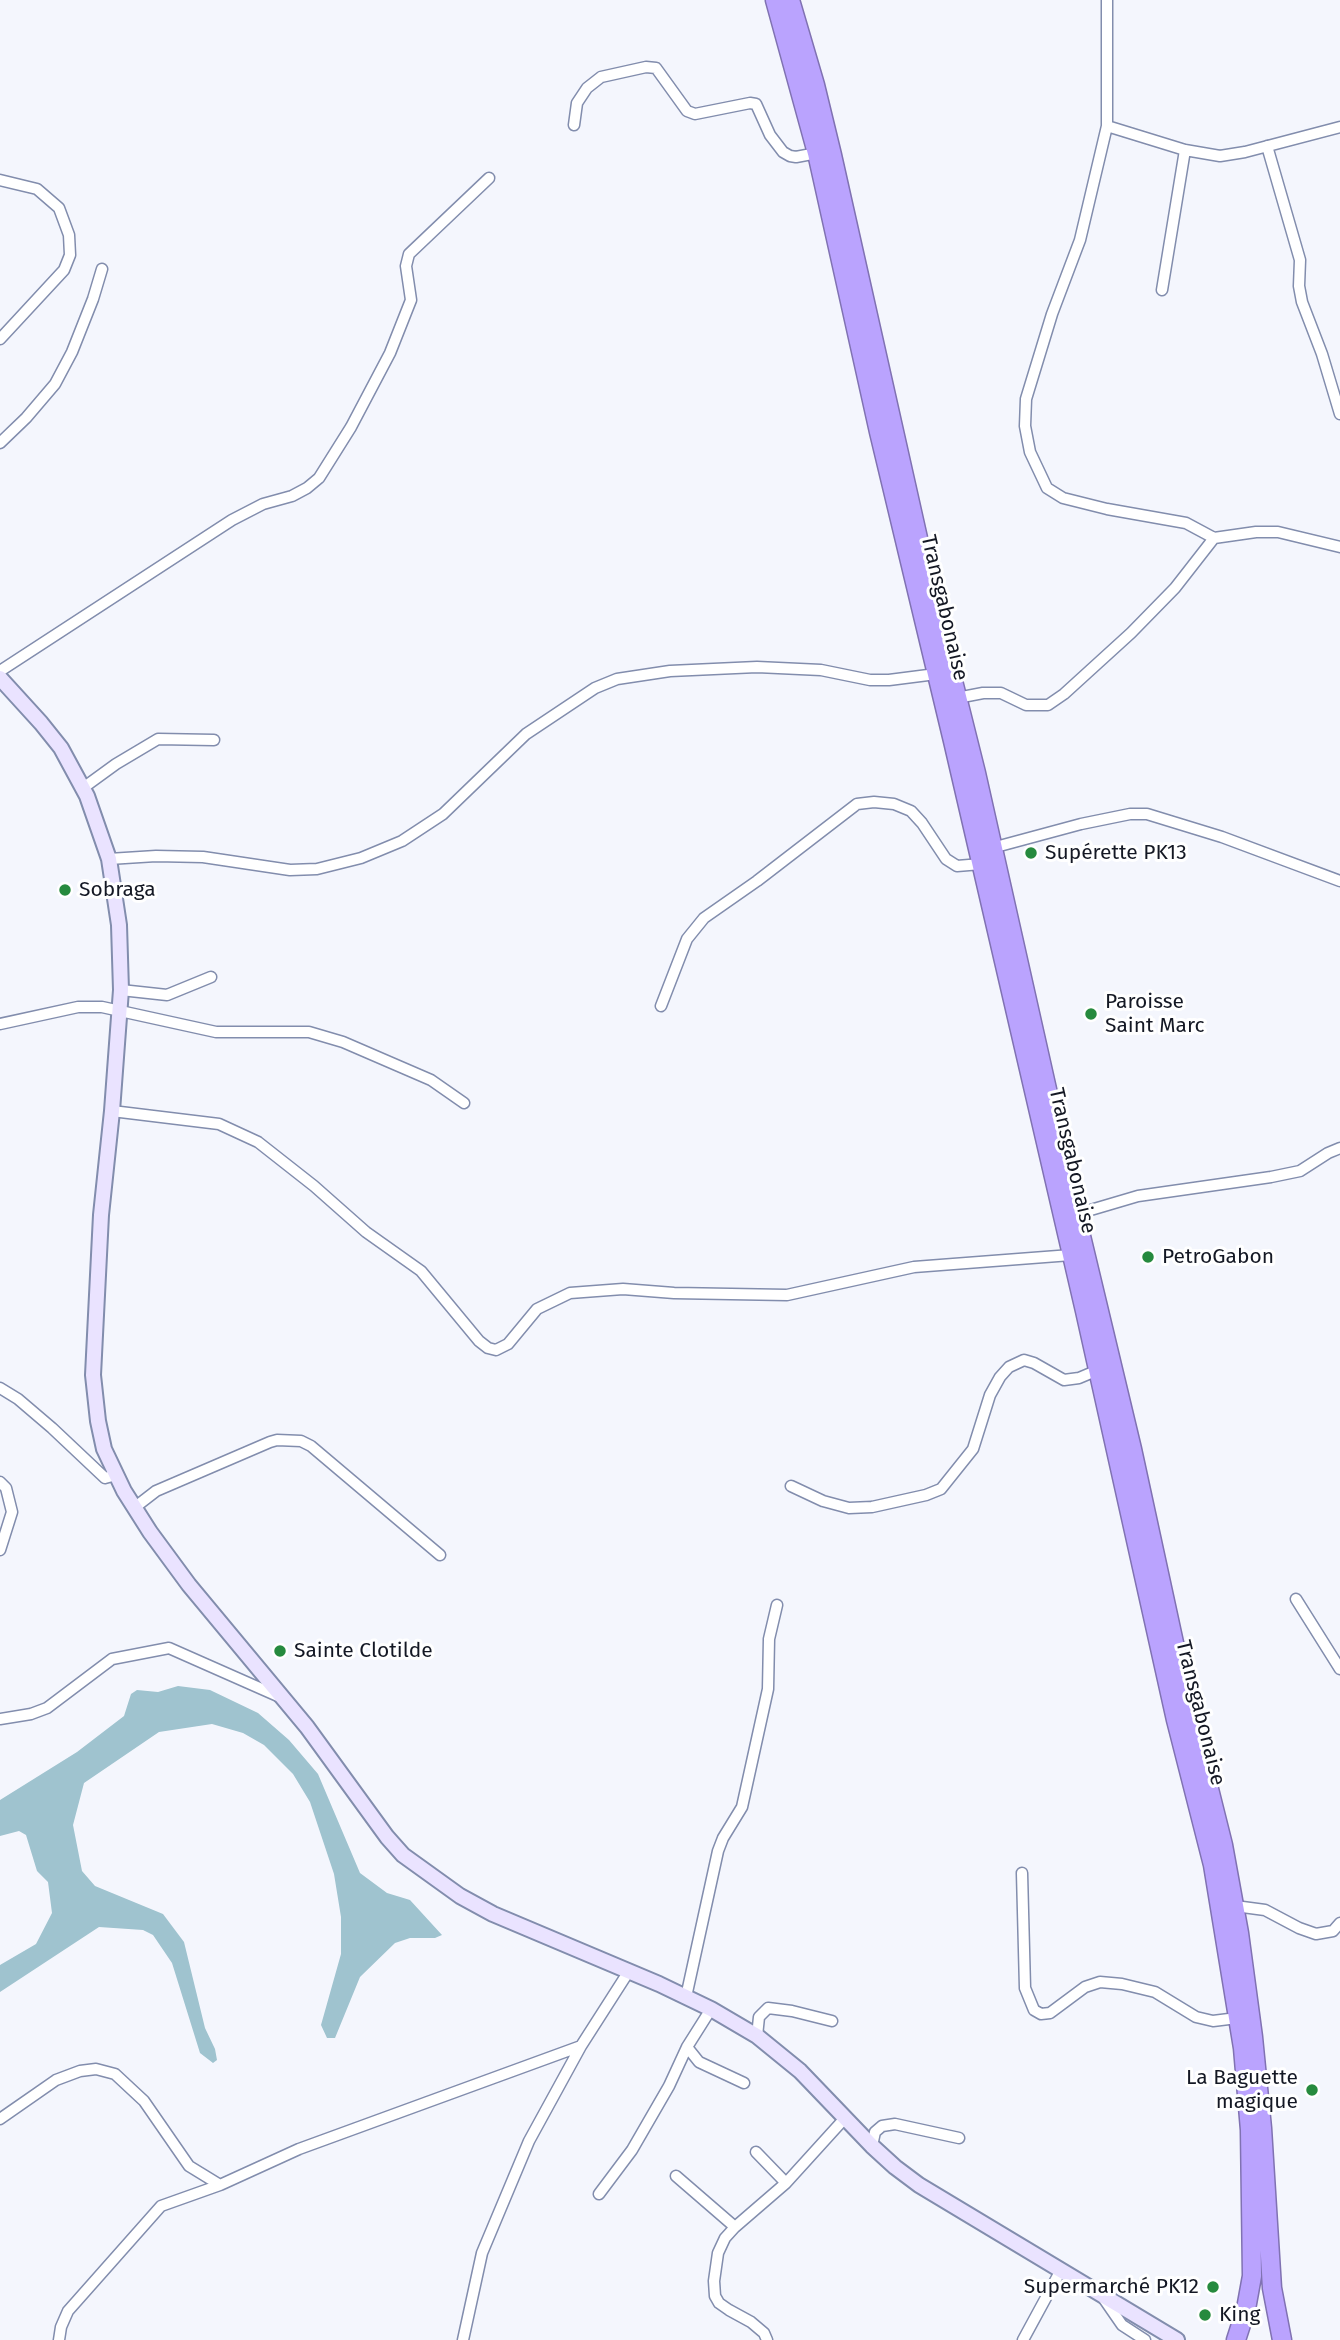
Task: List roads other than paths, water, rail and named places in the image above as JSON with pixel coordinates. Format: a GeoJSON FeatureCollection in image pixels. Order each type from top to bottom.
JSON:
{"type":"FeatureCollection","features":[{"type":"Feature","properties":{"kind":"highway","name":"Transgabonaise"},"geometry":{"type":"LineString","coordinates":[[775,0],[817,153],[870,392],[1098,1370],[1176,1720],[1210,1853],[1246,2079],[1250,2130],[1250,2291],[1236,2340]]}},
{"type":"Feature","properties":{"kind":"highway","name":"Transgabonaise"},"geometry":{"type":"LineString","coordinates":[[790,0],[827,132],[924,565],[976,773],[1189,1710],[1223,1845],[1235,1906],[1258,2081],[1272,2280],[1275,2311],[1282,2340]]}},
{"type":"Feature","properties":{"kind":"street"},"geometry":{"type":"LineString","coordinates":[[1107,0],[1107,126],[1080,240],[1052,314],[1026,399],[1025,426],[1030,452],[1047,488],[1063,498],[1186,523],[1214,538],[1278,532],[1340,547]]}},
{"type":"Feature","properties":{"kind":"street"},"geometry":{"type":"LineString","coordinates":[[574,125],[577,103],[587,88],[601,77],[646,67],[656,68],[687,111],[695,114],[756,104],[770,135],[783,152],[796,157],[817,153]]}},
{"type":"Feature","properties":{"kind":"street"},"geometry":{"type":"LineString","coordinates":[[1107,126],[1185,150],[1220,156],[1340,127]]}},
{"type":"Feature","properties":{"kind":"street"},"geometry":{"type":"LineString","coordinates":[[1267,146],[1300,260],[1299,286],[1302,302],[1322,354],[1340,414]]}},
{"type":"Feature","properties":{"kind":"street"},"geometry":{"type":"LineString","coordinates":[[1162,290],[1185,150]]}},
{"type":"Feature","properties":{"kind":"street"},"geometry":{"type":"LineString","coordinates":[[0,671],[232,520],[263,504],[292,496],[319,478],[351,427],[390,354],[411,299],[406,266],[409,254],[489,178]]}},
{"type":"Feature","properties":{"kind":"street"},"geometry":{"type":"LineString","coordinates":[[0,180],[37,189],[59,208],[69,234],[70,255],[64,270],[0,339]]}},
{"type":"Feature","properties":{"kind":"street"},"geometry":{"type":"LineString","coordinates":[[0,443],[55,384],[72,352],[102,268]]}},
{"type":"Feature","properties":{"kind":"street"},"geometry":{"type":"LineString","coordinates":[[957,698],[1000,693],[1026,705],[1048,705],[1131,633],[1175,588],[1214,538]]}},
{"type":"Feature","properties":{"kind":"street"},"geometry":{"type":"LineString","coordinates":[[109,859],[203,857],[290,870],[317,869],[360,858],[402,841],[443,814],[526,734],[595,688],[617,679],[670,671],[757,667],[821,670],[870,680],[936,674]]}},
{"type":"Feature","properties":{"kind":"street"},"geometry":{"type":"LineString","coordinates":[[3,686],[41,723],[61,748],[83,788],[109,859],[120,926],[120,1011],[101,1215],[93,1375],[100,1435],[116,1475],[134,1508],[189,1585],[284,1699],[403,1855],[460,1896],[494,1914],[686,1997],[757,2036],[800,2071],[895,2168],[938,2197],[1177,2340]]}},
{"type":"Feature","properties":{"kind":"street"},"geometry":{"type":"LineString","coordinates":[[83,788],[158,739],[214,740]]}},
{"type":"Feature","properties":{"kind":"street"},"geometry":{"type":"LineString","coordinates":[[661,1006],[687,939],[704,918],[857,804],[894,804],[911,811],[946,859],[957,866],[981,864]]}},
{"type":"Feature","properties":{"kind":"street"},"geometry":{"type":"LineString","coordinates":[[992,848],[1094,821],[1130,814],[1147,814],[1273,854],[1340,881]]}},
{"type":"Feature","properties":{"kind":"street"},"geometry":{"type":"LineString","coordinates":[[121,990],[167,995],[211,977]]}},
{"type":"Feature","properties":{"kind":"street"},"geometry":{"type":"LineString","coordinates":[[0,1024],[78,1007],[103,1007],[216,1032],[309,1032],[343,1042],[431,1080],[464,1103]]}},
{"type":"Feature","properties":{"kind":"street"},"geometry":{"type":"LineString","coordinates":[[112,1111],[219,1124],[258,1142],[366,1232],[421,1271],[479,1341],[496,1350],[508,1344],[537,1309],[570,1293],[623,1289],[674,1293],[787,1295],[914,1266],[1071,1255]]}},
{"type":"Feature","properties":{"kind":"street"},"geometry":{"type":"LineString","coordinates":[[1077,1214],[1138,1196],[1300,1171],[1340,1148]]}},
{"type":"Feature","properties":{"kind":"street"},"geometry":{"type":"LineString","coordinates":[[791,1486],[823,1501],[849,1508],[872,1507],[926,1495],[941,1489],[973,1449],[990,1395],[1009,1367],[1024,1360],[1064,1380],[1079,1378],[1098,1370]]}},
{"type":"Feature","properties":{"kind":"street"},"geometry":{"type":"LineString","coordinates":[[0,1388],[18,1399],[52,1428],[105,1478],[116,1475]]}},
{"type":"Feature","properties":{"kind":"street"},"geometry":{"type":"LineString","coordinates":[[134,1508],[156,1491],[270,1442],[301,1441],[311,1446],[440,1555]]}},
{"type":"Feature","properties":{"kind":"street"},"geometry":{"type":"LineString","coordinates":[[0,1482],[6,1489],[12,1512],[0,1550]]}},
{"type":"Feature","properties":{"kind":"street"},"geometry":{"type":"LineString","coordinates":[[1296,1599],[1340,1669]]}},
{"type":"Feature","properties":{"kind":"street"},"geometry":{"type":"LineString","coordinates":[[686,1997],[718,1851],[742,1807],[768,1689],[769,1639],[777,1605]]}},
{"type":"Feature","properties":{"kind":"street"},"geometry":{"type":"LineString","coordinates":[[0,1720],[47,1708],[112,1659],[169,1648],[284,1699]]}},
{"type":"Feature","properties":{"kind":"street"},"geometry":{"type":"LineString","coordinates":[[1022,1873],[1025,1988],[1034,2010],[1041,2014],[1050,2013],[1084,1987],[1100,1982],[1155,1992],[1196,2017],[1213,2021],[1237,2018]]}},
{"type":"Feature","properties":{"kind":"street"},"geometry":{"type":"LineString","coordinates":[[1235,1906],[1265,1910],[1316,1934],[1332,1931],[1340,1923]]}},
{"type":"Feature","properties":{"kind":"street"},"geometry":{"type":"LineString","coordinates":[[463,2340],[482,2253],[529,2141],[581,2046],[629,1971]]}},
{"type":"Feature","properties":{"kind":"street"},"geometry":{"type":"LineString","coordinates":[[757,2036],[760,2017],[768,2008],[832,2021]]}},
{"type":"Feature","properties":{"kind":"street"},"geometry":{"type":"LineString","coordinates":[[599,2194],[632,2150],[669,2086],[687,2047],[711,2009]]}},
{"type":"Feature","properties":{"kind":"street"},"geometry":{"type":"LineString","coordinates":[[60,2340],[61,2327],[68,2311],[161,2206],[220,2185],[299,2149],[581,2046]]}},
{"type":"Feature","properties":{"kind":"street"},"geometry":{"type":"LineString","coordinates":[[687,2047],[699,2062],[744,2083]]}},
{"type":"Feature","properties":{"kind":"street"},"geometry":{"type":"LineString","coordinates":[[0,2119],[56,2080],[80,2071],[96,2069],[115,2074],[144,2101],[189,2166],[220,2185]]}},
{"type":"Feature","properties":{"kind":"street"},"geometry":{"type":"LineString","coordinates":[[766,2340],[764,2333],[729,2310],[715,2296],[718,2253],[734,2227],[786,2183],[845,2118]]}},
{"type":"Feature","properties":{"kind":"street"},"geometry":{"type":"LineString","coordinates":[[872,2146],[875,2132],[882,2126],[895,2124],[958,2138]]}},
{"type":"Feature","properties":{"kind":"street"},"geometry":{"type":"LineString","coordinates":[[756,2152],[786,2183]]}},
{"type":"Feature","properties":{"kind":"street"},"geometry":{"type":"LineString","coordinates":[[676,2176],[734,2227]]}},
{"type":"Feature","properties":{"kind":"street"},"geometry":{"type":"LineString","coordinates":[[1023,2340],[1061,2270]]}},
{"type":"Feature","properties":{"kind":"street"},"geometry":{"type":"LineString","coordinates":[[1100,2293],[1122,2325],[1145,2340]]}},
{"type":"Feature","properties":{"kind":"water"},"geometry":{"type":"Polygon","coordinates":[[[178,1686],[210,1690],[258,1713],[289,1740],[318,1774],[360,1873],[387,1893],[410,1900],[442,1935],[435,1938],[410,1938],[395,1943],[360,1977],[335,2038],[327,2038],[321,2025],[341,1954],[341,1917],[334,1874],[310,1802],[293,1774],[264,1745],[243,1733],[212,1724],[159,1732],[84,1783],[73,1825],[82,1871],[95,1886],[163,1914],[184,1942],[205,2028],[217,2060],[213,2063],[200,2053],[172,1963],[153,1935],[143,1930],[99,1927],[0,1992],[0,1965],[36,1944],[52,1913],[48,1882],[37,1871],[26,1835],[19,1831],[0,1836],[0,1800],[77,1752],[124,1716],[131,1694],[137,1690],[158,1692],[178,1686]]]}},
{"type":"Feature","properties":{"kind":"place","name":"Supérette PK13"},"geometry":{"type":"Point","coordinates":[1031,853]}},
{"type":"Feature","properties":{"kind":"place","name":"Sobraga"},"geometry":{"type":"Point","coordinates":[65,890]}},
{"type":"Feature","properties":{"kind":"place","name":"Paroisse Saint Marc"},"geometry":{"type":"Point","coordinates":[1091,1014]}},
{"type":"Feature","properties":{"kind":"place","name":"PetroGabon"},"geometry":{"type":"Point","coordinates":[1148,1257]}},
{"type":"Feature","properties":{"kind":"place","name":"Sainte Clotilde"},"geometry":{"type":"Point","coordinates":[280,1651]}},
{"type":"Feature","properties":{"kind":"place","name":"La Baguette magique"},"geometry":{"type":"Point","coordinates":[1312,2090]}},
{"type":"Feature","properties":{"kind":"place","name":"Supermarché PK12"},"geometry":{"type":"Point","coordinates":[1213,2287]}},
{"type":"Feature","properties":{"kind":"place","name":"King"},"geometry":{"type":"Point","coordinates":[1205,2315]}}]}
